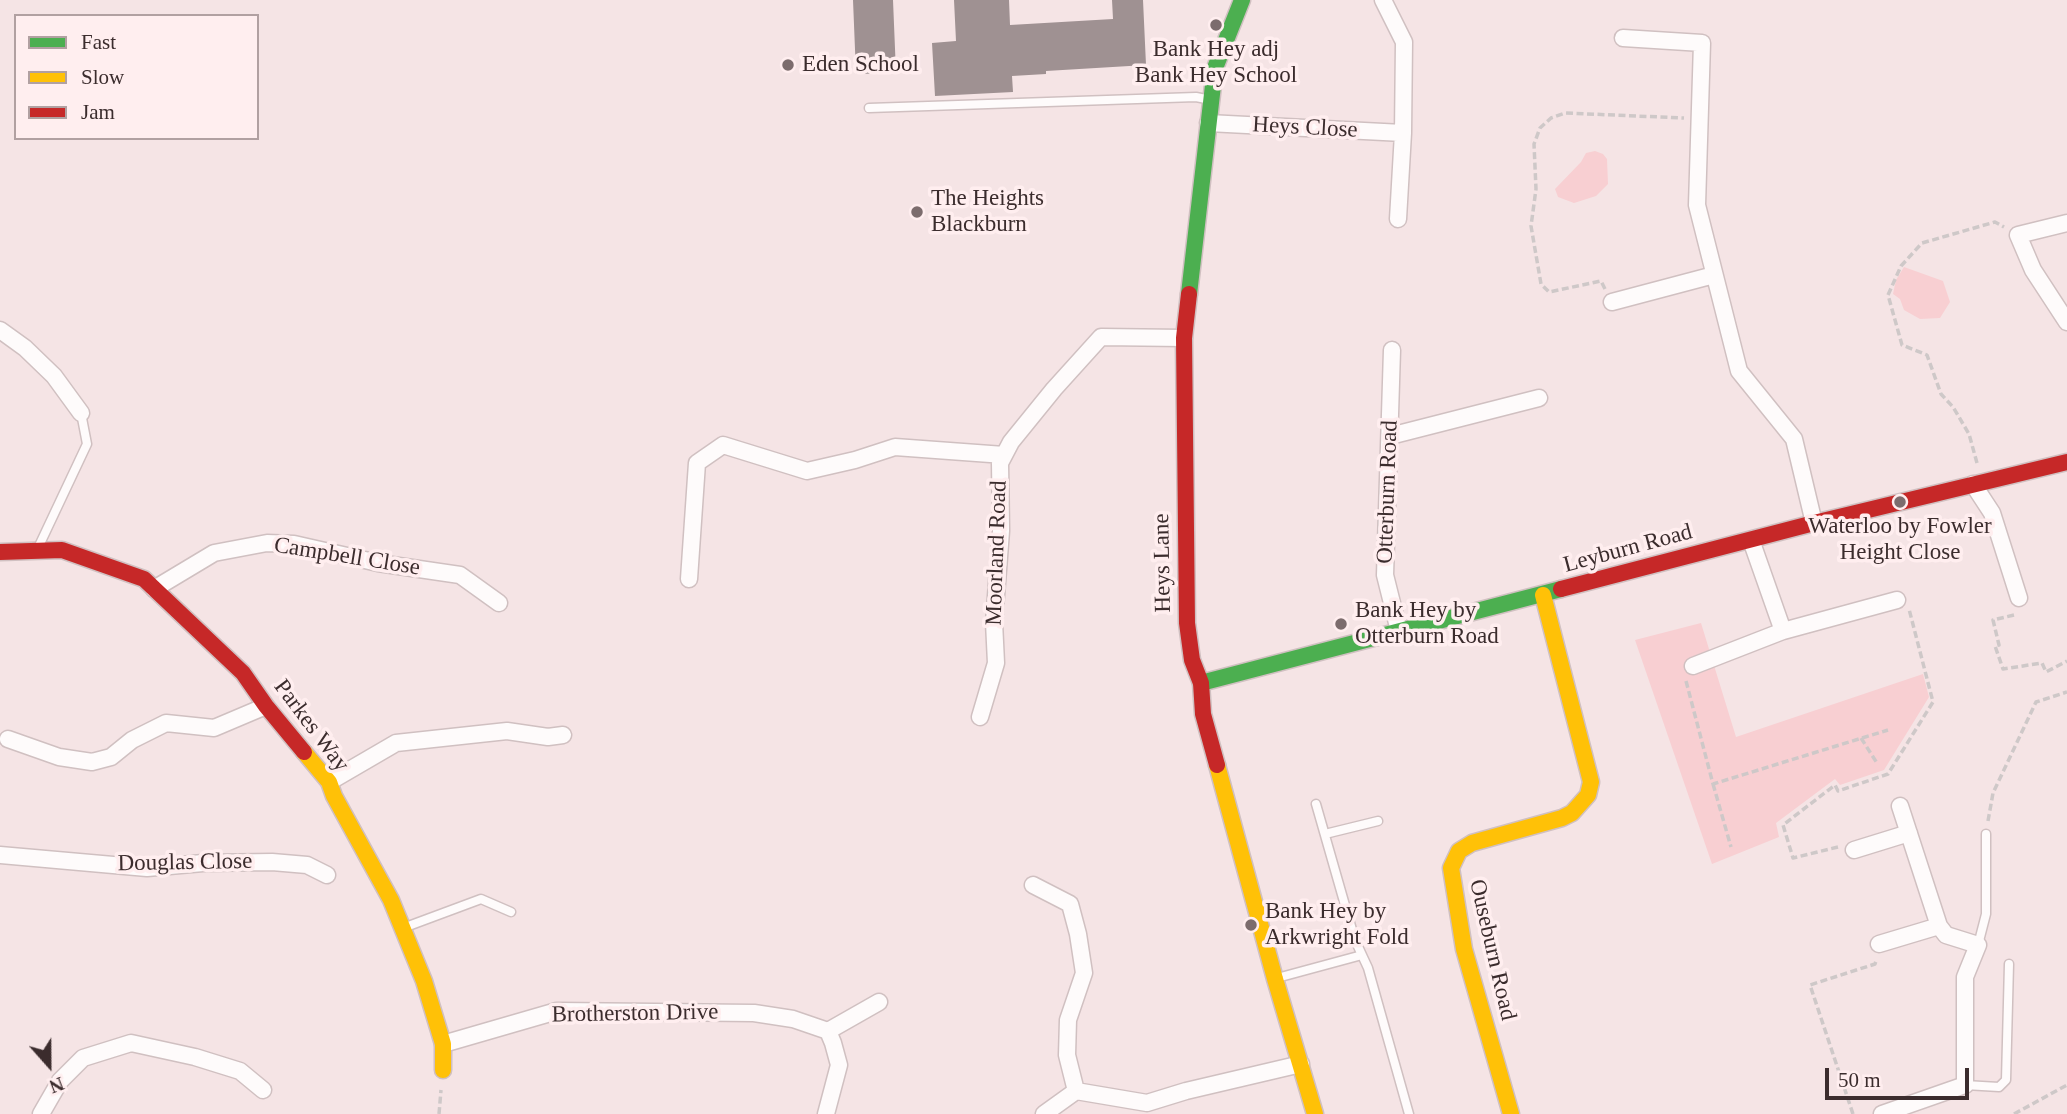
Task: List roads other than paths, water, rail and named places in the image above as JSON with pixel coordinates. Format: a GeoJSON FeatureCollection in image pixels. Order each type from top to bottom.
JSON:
{"type":"FeatureCollection","features":[{"type":"Feature","properties":{"kind":"street"},"geometry":{"type":"LineString","coordinates":[[1383,0],[1404,43],[1398,219]]}},
{"type":"Feature","properties":{"kind":"street","name":"Heys Lane"},"geometry":{"type":"LineString","coordinates":[[1238,2],[1215,68],[1184,338],[1187,623],[1192,660],[1201,682],[1203,714],[1275,979],[1315,1114]]}},
{"type":"Feature","properties":{"kind":"street"},"geometry":{"type":"LineString","coordinates":[[1623,38],[1702,43],[1697,205],[1739,371],[1794,439],[1814,523]]}},
{"type":"Feature","properties":{"kind":"street","name":"Heys Close"},"geometry":{"type":"LineString","coordinates":[[1208,123],[1403,133]]}},
{"type":"Feature","properties":{"kind":"street"},"geometry":{"type":"LineString","coordinates":[[2067,223],[2018,235],[2033,270],[2067,322]]}},
{"type":"Feature","properties":{"kind":"street"},"geometry":{"type":"LineString","coordinates":[[1612,302],[1714,275]]}},
{"type":"Feature","properties":{"kind":"street"},"geometry":{"type":"LineString","coordinates":[[0,330],[25,348],[54,376],[81,412]]}},
{"type":"Feature","properties":{"kind":"street","name":"Moorland Road"},"geometry":{"type":"LineString","coordinates":[[980,717],[996,663],[994,622],[1000,531],[1000,463],[1004,454],[1054,389],[1101,337],[1184,338]]}},
{"type":"Feature","properties":{"kind":"street","name":"Otterburn Road"},"geometry":{"type":"LineString","coordinates":[[1392,350],[1385,575],[1399,631]]}},
{"type":"Feature","properties":{"kind":"street"},"geometry":{"type":"LineString","coordinates":[[1390,436],[1539,398]]}},
{"type":"Feature","properties":{"kind":"street"},"geometry":{"type":"LineString","coordinates":[[689,579],[697,463],[723,445],[807,471],[895,447],[1004,454]]}},
{"type":"Feature","properties":{"kind":"street","name":"Leyburn Road"},"geometry":{"type":"LineString","coordinates":[[1201,682],[1814,523],[2067,462]]}},
{"type":"Feature","properties":{"kind":"street"},"geometry":{"type":"LineString","coordinates":[[1978,482],[1992,513],[2019,598]]}},
{"type":"Feature","properties":{"kind":"street"},"geometry":{"type":"LineString","coordinates":[[1751,540],[1783,631]]}},
{"type":"Feature","properties":{"kind":"street","name":"Campbell Close"},"geometry":{"type":"LineString","coordinates":[[154,589],[214,553],[267,543],[294,544],[378,563],[460,575],[499,603]]}},
{"type":"Feature","properties":{"kind":"street","name":"Parkes Way"},"geometry":{"type":"LineString","coordinates":[[0,552],[62,550],[144,579],[243,673],[266,706],[329,782],[391,900],[424,981],[443,1044],[443,1070]]}},
{"type":"Feature","properties":{"kind":"street","name":"Ouseburn Road"},"geometry":{"type":"LineString","coordinates":[[1511,1114],[1464,949],[1451,868],[1460,851],[1472,843],[1562,818],[1572,813],[1588,795],[1591,782],[1543,594]]}},
{"type":"Feature","properties":{"kind":"street"},"geometry":{"type":"LineString","coordinates":[[1693,666],[1783,631],[1896,600]]}},
{"type":"Feature","properties":{"kind":"street"},"geometry":{"type":"LineString","coordinates":[[8,739],[60,757],[92,762],[111,757],[132,740],[166,723],[214,727],[266,706]]}},
{"type":"Feature","properties":{"kind":"street"},"geometry":{"type":"LineString","coordinates":[[329,782],[396,743],[507,731],[548,737],[563,735]]}},
{"type":"Feature","properties":{"kind":"street"},"geometry":{"type":"LineString","coordinates":[[1882,1114],[1965,1085],[1965,977],[1978,945],[1946,935],[1938,926],[1900,806]]}},
{"type":"Feature","properties":{"kind":"street"},"geometry":{"type":"LineString","coordinates":[[1854,850],[1909,833]]}},
{"type":"Feature","properties":{"kind":"street","name":"Douglas Close"},"geometry":{"type":"LineString","coordinates":[[0,855],[147,868],[203,863],[272,862],[307,866],[327,875]]}},
{"type":"Feature","properties":{"kind":"street"},"geometry":{"type":"LineString","coordinates":[[1034,885],[1069,904],[1078,934],[1084,974],[1068,1020],[1067,1055],[1076,1091]]}},
{"type":"Feature","properties":{"kind":"street"},"geometry":{"type":"LineString","coordinates":[[1879,944],[1938,926]]}},
{"type":"Feature","properties":{"kind":"street"},"geometry":{"type":"LineString","coordinates":[[825,1114],[839,1065],[828,1031],[879,1002]]}},
{"type":"Feature","properties":{"kind":"street","name":"Brotherston Drive"},"geometry":{"type":"LineString","coordinates":[[443,1044],[557,1011],[754,1013],[793,1019],[828,1031]]}},
{"type":"Feature","properties":{"kind":"street"},"geometry":{"type":"LineString","coordinates":[[41,1114],[60,1081],[83,1058],[131,1044],[195,1057],[240,1071],[263,1090]]}},
{"type":"Feature","properties":{"kind":"street"},"geometry":{"type":"LineString","coordinates":[[1044,1114],[1076,1091],[1147,1108],[1186,1091],[1301,1064]]}},
{"type":"Feature","properties":{"kind":"lane"},"geometry":{"type":"LineString","coordinates":[[869,108],[1196,97],[1211,100]]}},
{"type":"Feature","properties":{"kind":"lane"},"geometry":{"type":"LineString","coordinates":[[37,551],[87,444],[81,412]]}},
{"type":"Feature","properties":{"kind":"lane"},"geometry":{"type":"LineString","coordinates":[[1316,804],[1354,940],[1368,968],[1409,1114]]}},
{"type":"Feature","properties":{"kind":"lane"},"geometry":{"type":"LineString","coordinates":[[1325,834],[1377,821]]}},
{"type":"Feature","properties":{"kind":"lane"},"geometry":{"type":"LineString","coordinates":[[1978,945],[1986,914],[1986,834]]}},
{"type":"Feature","properties":{"kind":"lane"},"geometry":{"type":"LineString","coordinates":[[403,928],[481,899],[511,912]]}},
{"type":"Feature","properties":{"kind":"lane"},"geometry":{"type":"LineString","coordinates":[[1275,979],[1362,955]]}},
{"type":"Feature","properties":{"kind":"lane"},"geometry":{"type":"LineString","coordinates":[[1965,1085],[1999,1087],[2006,1080],[2009,964]]}},
{"type":"Feature","properties":{"kind":"place","name":"Bank Hey adj Bank Hey School"},"geometry":{"type":"Point","coordinates":[1216,25]}},
{"type":"Feature","properties":{"kind":"place","name":"Eden School"},"geometry":{"type":"Point","coordinates":[788,65]}},
{"type":"Feature","properties":{"kind":"place","name":"The Heights Blackburn"},"geometry":{"type":"Point","coordinates":[917,212]}},
{"type":"Feature","properties":{"kind":"place","name":"Waterloo by Fowler Height Close"},"geometry":{"type":"Point","coordinates":[1900,502]}},
{"type":"Feature","properties":{"kind":"place","name":"Bank Hey by Otterburn Road"},"geometry":{"type":"Point","coordinates":[1341,624]}},
{"type":"Feature","properties":{"kind":"place","name":"Bank Hey by Arkwright Fold"},"geometry":{"type":"Point","coordinates":[1251,925]}}]}
